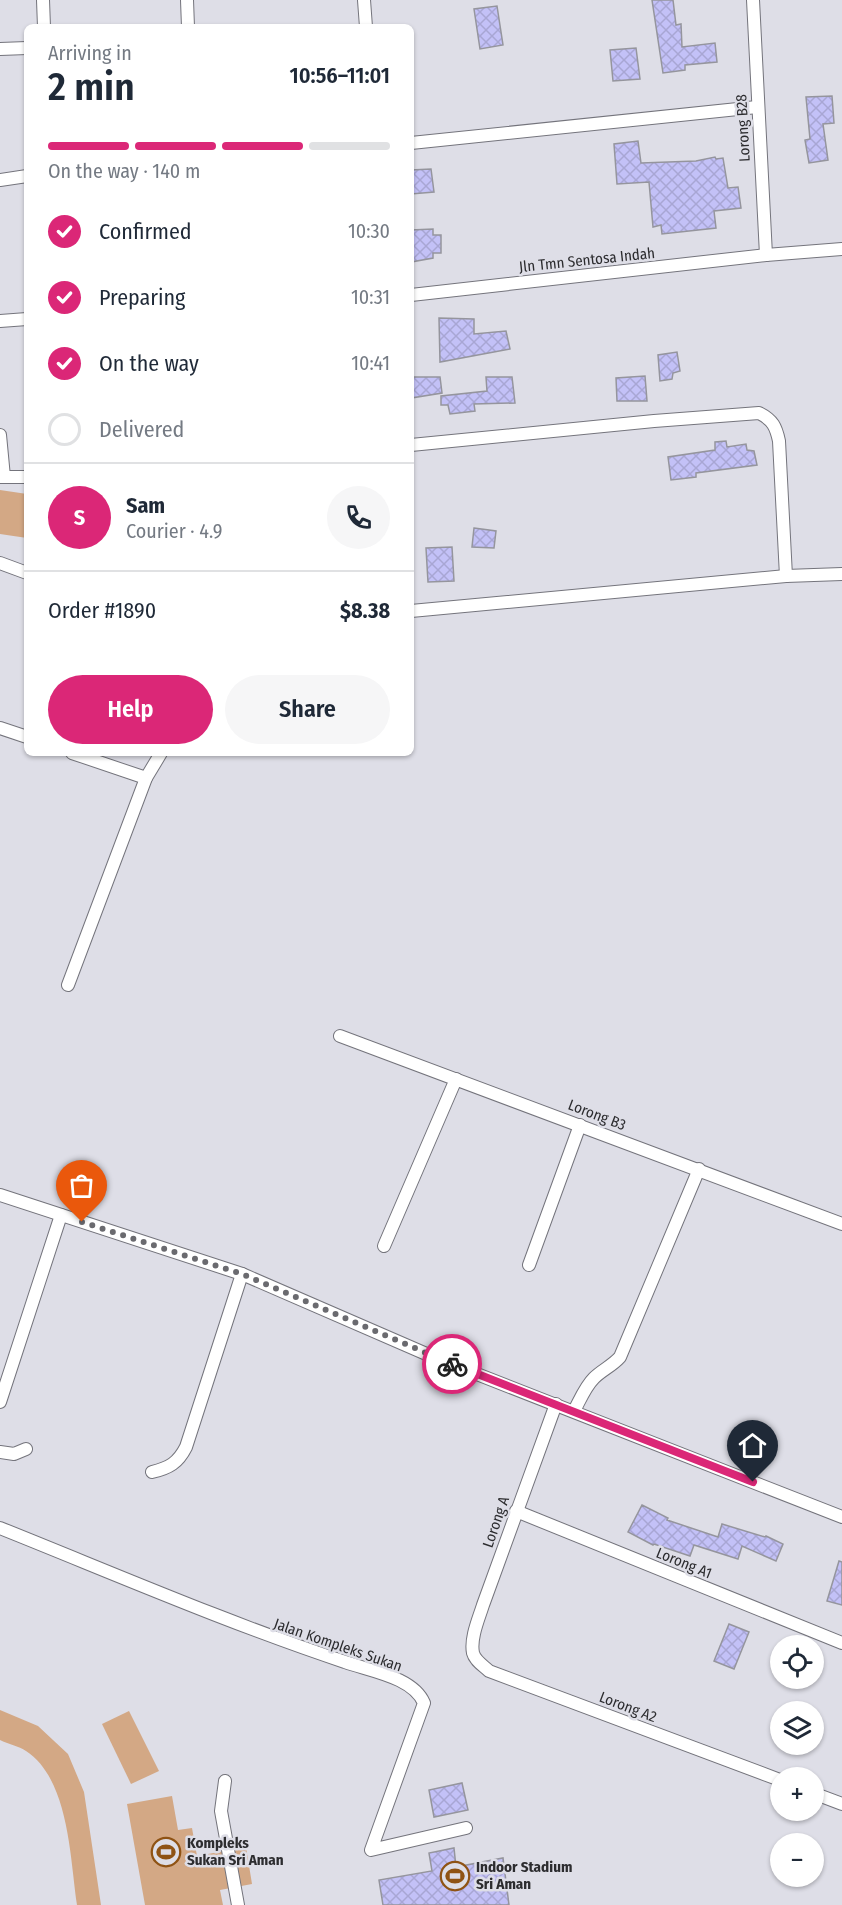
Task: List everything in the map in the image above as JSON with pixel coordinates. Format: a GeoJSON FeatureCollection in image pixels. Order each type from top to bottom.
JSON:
{"type":"FeatureCollection","features":[{"type":"Feature","properties":{"kind":"street"},"geometry":{"type":"LineString","coordinates":[[43,0],[44,24]]}},
{"type":"Feature","properties":{"kind":"street"},"geometry":{"type":"LineString","coordinates":[[187,0],[188,24]]}},
{"type":"Feature","properties":{"kind":"street"},"geometry":{"type":"LineString","coordinates":[[364,0],[366,24]]}},
{"type":"Feature","properties":{"kind":"street","name":"Lorong B28"},"geometry":{"type":"LineString","coordinates":[[753,0],[766,255]]}},
{"type":"Feature","properties":{"kind":"street"},"geometry":{"type":"LineString","coordinates":[[0,49],[24,48]]}},
{"type":"Feature","properties":{"kind":"street"},"geometry":{"type":"LineString","coordinates":[[414,143],[757,107]]}},
{"type":"Feature","properties":{"kind":"street"},"geometry":{"type":"LineString","coordinates":[[0,180],[24,176]]}},
{"type":"Feature","properties":{"kind":"street","name":"Jln Tmn Sentosa Indah"},"geometry":{"type":"LineString","coordinates":[[414,295],[766,255],[842,249]]}},
{"type":"Feature","properties":{"kind":"street"},"geometry":{"type":"LineString","coordinates":[[0,321],[24,319]]}},
{"type":"Feature","properties":{"kind":"street"},"geometry":{"type":"LineString","coordinates":[[414,446],[654,421],[759,413],[772,421],[779,441],[786,576]]}},
{"type":"Feature","properties":{"kind":"street"},"geometry":{"type":"LineString","coordinates":[[0,435],[2,477],[24,477]]}},
{"type":"Feature","properties":{"kind":"street"},"geometry":{"type":"LineString","coordinates":[[0,563],[24,572]]}},
{"type":"Feature","properties":{"kind":"street"},"geometry":{"type":"LineString","coordinates":[[414,611],[786,576],[842,574]]}},
{"type":"Feature","properties":{"kind":"street"},"geometry":{"type":"LineString","coordinates":[[0,728],[24,736]]}},
{"type":"Feature","properties":{"kind":"street"},"geometry":{"type":"LineString","coordinates":[[81,756],[146,778]]}},
{"type":"Feature","properties":{"kind":"street"},"geometry":{"type":"LineString","coordinates":[[68,985],[146,778],[159,756]]}},
{"type":"Feature","properties":{"kind":"street","name":"Lorong B3"},"geometry":{"type":"LineString","coordinates":[[340,1036],[842,1224]]}},
{"type":"Feature","properties":{"kind":"street"},"geometry":{"type":"LineString","coordinates":[[384,1246],[456,1079]]}},
{"type":"Feature","properties":{"kind":"street"},"geometry":{"type":"LineString","coordinates":[[529,1264],[580,1125]]}},
{"type":"Feature","properties":{"kind":"street"},"geometry":{"type":"LineString","coordinates":[[574,1411],[586,1388],[596,1376],[612,1366],[620,1357],[699,1169]]}},
{"type":"Feature","properties":{"kind":"street"},"geometry":{"type":"LineString","coordinates":[[0,1195],[242,1274],[431,1356],[842,1517]]}},
{"type":"Feature","properties":{"kind":"street"},"geometry":{"type":"LineString","coordinates":[[0,1402],[61,1215]]}},
{"type":"Feature","properties":{"kind":"street"},"geometry":{"type":"LineString","coordinates":[[152,1472],[170,1467],[186,1447],[242,1274]]}},
{"type":"Feature","properties":{"kind":"street","name":"Lorong A"},"geometry":{"type":"LineString","coordinates":[[473,1653],[474,1636],[483,1605],[556,1404]]}},
{"type":"Feature","properties":{"kind":"street"},"geometry":{"type":"LineString","coordinates":[[0,1452],[14,1454],[26,1449]]}},
{"type":"Feature","properties":{"kind":"street","name":"Lorong A1"},"geometry":{"type":"LineString","coordinates":[[516,1511],[842,1643]]}},
{"type":"Feature","properties":{"kind":"street","name":"Jalan Kompleks Sukan"},"geometry":{"type":"LineString","coordinates":[[0,1528],[274,1639],[398,1680],[419,1693],[424,1703],[370,1850],[466,1828]]}},
{"type":"Feature","properties":{"kind":"street","name":"Lorong A2"},"geometry":{"type":"LineString","coordinates":[[473,1653],[489,1671],[770,1776]]}},
{"type":"Feature","properties":{"kind":"street"},"geometry":{"type":"LineString","coordinates":[[225,1781],[221,1811],[238,1905]]}},
{"type":"Feature","properties":{"kind":"street"},"geometry":{"type":"LineString","coordinates":[[824,1797],[842,1804]]}},
{"type":"Feature","properties":{"kind":"shaded area"},"geometry":{"type":"Polygon","coordinates":[[[0,490],[24,494],[24,538],[0,534],[0,490]]]}},
{"type":"Feature","properties":{"kind":"shaded area"},"geometry":{"type":"Polygon","coordinates":[[[0,1710],[38,1726],[68,1754],[84,1792],[101,1905],[77,1905],[69,1843],[59,1800],[51,1780],[40,1764],[23,1749],[0,1740],[0,1710]]]}},
{"type":"Feature","properties":{"kind":"shaded area"},"geometry":{"type":"Polygon","coordinates":[[[129,1711],[159,1771],[131,1784],[102,1724],[129,1711]]]}},
{"type":"Feature","properties":{"kind":"shaded area","name":"Kompleks Sukan Sri Aman"},"geometry":{"type":"Polygon","coordinates":[[[172,1796],[178,1830],[192,1828],[197,1856],[246,1847],[252,1884],[220,1890],[223,1905],[145,1905],[127,1804],[172,1796]]]}},
{"type":"Feature","properties":{"kind":"building"},"geometry":{"type":"Polygon","coordinates":[[[652,0],[673,0],[676,25],[681,24],[682,47],[715,43],[717,62],[685,65],[685,70],[663,73],[652,0]]]}},
{"type":"Feature","properties":{"kind":"building"},"geometry":{"type":"Polygon","coordinates":[[[497,6],[503,45],[480,49],[474,9],[497,6]]]}},
{"type":"Feature","properties":{"kind":"building"},"geometry":{"type":"Polygon","coordinates":[[[636,48],[640,79],[613,81],[610,50],[636,48]]]}},
{"type":"Feature","properties":{"kind":"building"},"geometry":{"type":"Polygon","coordinates":[[[832,96],[834,123],[823,124],[828,160],[809,163],[805,140],[810,139],[806,97],[832,96]]]}},
{"type":"Feature","properties":{"kind":"building"},"geometry":{"type":"Polygon","coordinates":[[[638,141],[641,163],[723,158],[728,188],[738,187],[741,208],[714,211],[716,228],[662,234],[661,225],[653,227],[649,182],[617,184],[614,144],[638,141]]]}},
{"type":"Feature","properties":{"kind":"building"},"geometry":{"type":"Polygon","coordinates":[[[431,169],[434,192],[414,194],[414,170],[431,169]]]}},
{"type":"Feature","properties":{"kind":"building"},"geometry":{"type":"Polygon","coordinates":[[[433,229],[433,235],[441,235],[441,253],[433,253],[433,258],[414,261],[414,230],[433,229]]]}},
{"type":"Feature","properties":{"kind":"building"},"geometry":{"type":"Polygon","coordinates":[[[439,318],[474,319],[474,334],[506,331],[510,349],[440,362],[439,318]]]}},
{"type":"Feature","properties":{"kind":"building"},"geometry":{"type":"Polygon","coordinates":[[[677,352],[680,371],[673,373],[672,379],[660,381],[658,355],[677,352]]]}},
{"type":"Feature","properties":{"kind":"building"},"geometry":{"type":"Polygon","coordinates":[[[645,376],[647,401],[617,401],[616,378],[645,376]]]}},
{"type":"Feature","properties":{"kind":"building"},"geometry":{"type":"Polygon","coordinates":[[[414,377],[440,377],[442,393],[414,398],[414,377]]]}},
{"type":"Feature","properties":{"kind":"building"},"geometry":{"type":"Polygon","coordinates":[[[486,377],[512,377],[515,403],[474,404],[475,411],[450,414],[448,405],[441,405],[441,396],[487,391],[486,377]]]}},
{"type":"Feature","properties":{"kind":"building"},"geometry":{"type":"Polygon","coordinates":[[[726,441],[727,447],[746,444],[747,450],[754,451],[757,465],[696,473],[696,477],[671,480],[668,457],[715,450],[715,442],[726,441]]]}},
{"type":"Feature","properties":{"kind":"building"},"geometry":{"type":"Polygon","coordinates":[[[474,528],[496,531],[494,548],[472,547],[474,528]]]}},
{"type":"Feature","properties":{"kind":"building"},"geometry":{"type":"Polygon","coordinates":[[[452,547],[454,581],[428,582],[426,548],[452,547]]]}},
{"type":"Feature","properties":{"kind":"building"},"geometry":{"type":"Polygon","coordinates":[[[642,1505],[668,1518],[667,1520],[718,1537],[722,1524],[766,1536],[783,1544],[776,1561],[742,1546],[738,1559],[694,1545],[690,1556],[653,1545],[628,1532],[642,1505]]]}},
{"type":"Feature","properties":{"kind":"building"},"geometry":{"type":"Polygon","coordinates":[[[839,1561],[842,1562],[842,1605],[827,1601],[839,1561]]]}},
{"type":"Feature","properties":{"kind":"building"},"geometry":{"type":"Polygon","coordinates":[[[729,1624],[749,1632],[734,1669],[714,1661],[729,1624]]]}},
{"type":"Feature","properties":{"kind":"building"},"geometry":{"type":"Polygon","coordinates":[[[462,1783],[468,1810],[434,1817],[429,1790],[462,1783]]]}},
{"type":"Feature","properties":{"kind":"building","name":"Indoor Stadium Sri Aman"},"geometry":{"type":"Polygon","coordinates":[[[454,1848],[456,1867],[503,1858],[509,1905],[383,1905],[379,1880],[432,1871],[429,1853],[454,1848]]]}},
{"type":"Feature","properties":{"kind":"way so far"},"geometry":{"type":"LineString","coordinates":[[82,1222],[242,1274],[452,1364]]}},
{"type":"Feature","properties":{"kind":"place","name":"Kompleks Sukan Sri Aman"},"geometry":{"type":"Point","coordinates":[166,1852]}},
{"type":"Feature","properties":{"kind":"place","name":"Indoor Stadium Sri Aman"},"geometry":{"type":"Point","coordinates":[455,1876]}},
{"type":"Feature","properties":{"kind":"route"},"geometry":{"type":"LineString","coordinates":[[452,1364],[753,1482]]}}]}
